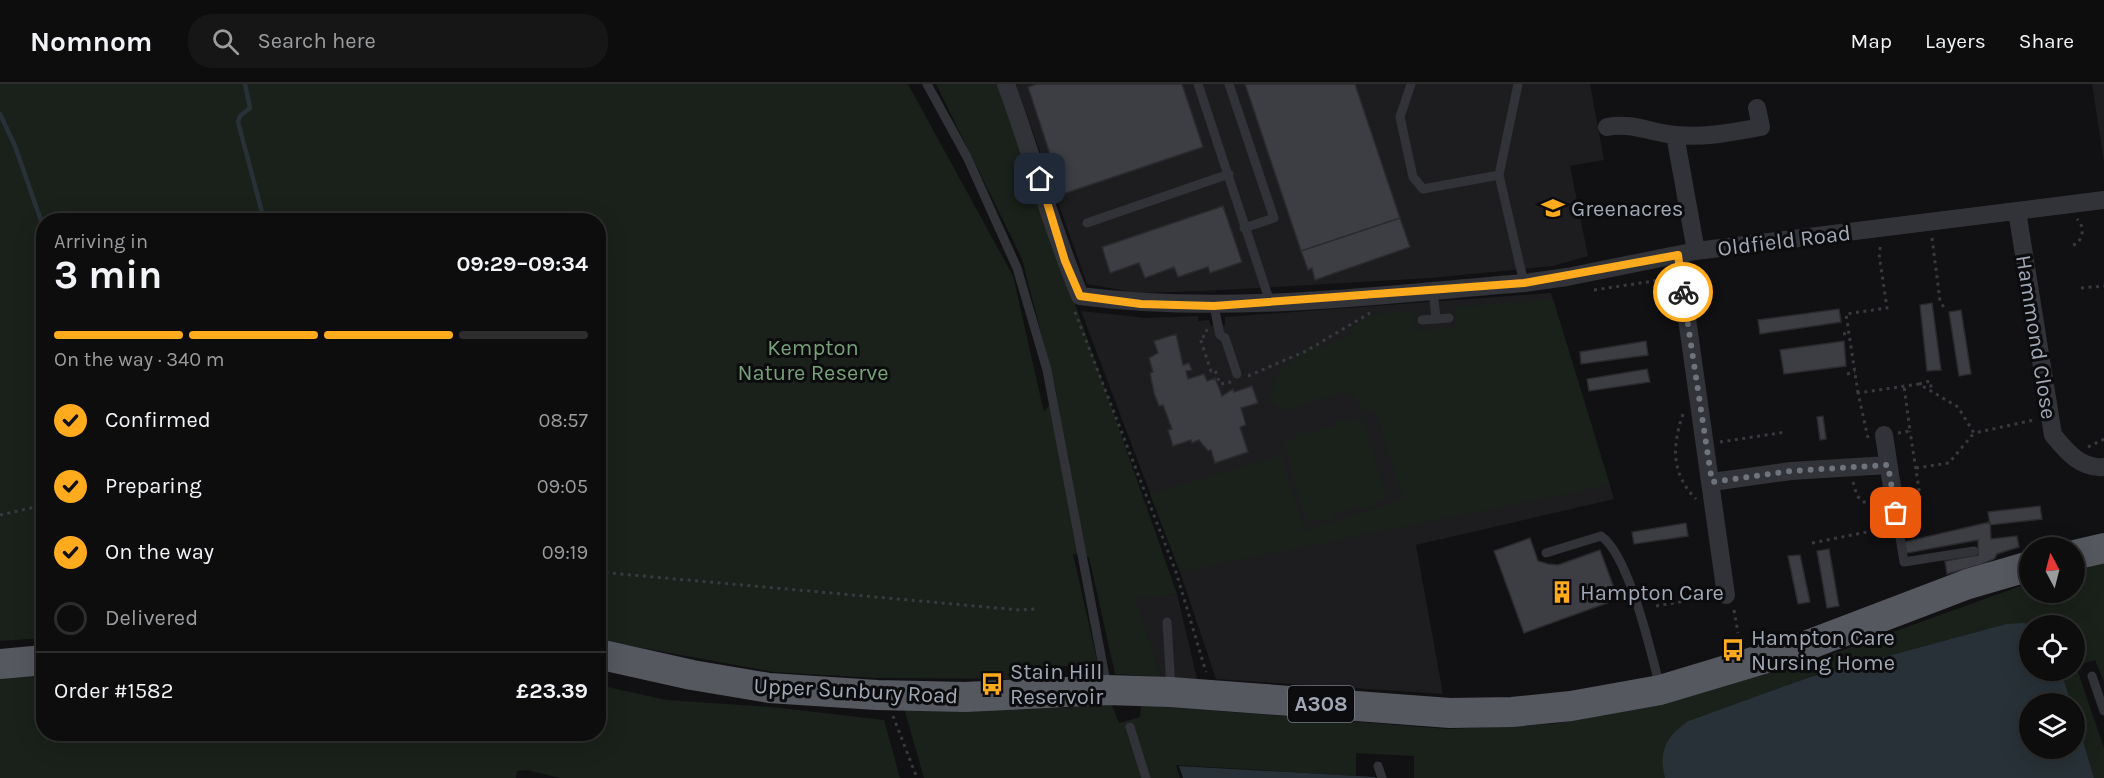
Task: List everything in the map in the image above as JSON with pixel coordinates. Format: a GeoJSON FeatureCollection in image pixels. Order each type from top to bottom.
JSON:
{"type":"FeatureCollection","features":[{"type":"Feature","properties":{"kind":"highway"},"geometry":{"type":"LineString","coordinates":[[2085,552],[2104,548]]}},
{"type":"Feature","properties":{"kind":"highway","name":"Upper Sunbury Road"},"geometry":{"type":"LineString","coordinates":[[606,656],[692,675],[769,688],[877,695],[965,697],[1107,690],[1170,692],[1450,713],[1512,712],[1571,706],[1660,690],[1800,648],[1968,584],[2019,569]]}},
{"type":"Feature","properties":{"kind":"highway"},"geometry":{"type":"LineString","coordinates":[[0,664],[36,661]]}},
{"type":"Feature","properties":{"kind":"street"},"geometry":{"type":"LineString","coordinates":[[1006,84],[1034,159],[1065,261],[1080,296]]}},
{"type":"Feature","properties":{"kind":"street"},"geometry":{"type":"LineString","coordinates":[[1607,127],[1623,124],[1675,135],[1703,136],[1761,127],[1757,108]]}},
{"type":"Feature","properties":{"kind":"street"},"geometry":{"type":"LineString","coordinates":[[1675,135],[1696,251]]}},
{"type":"Feature","properties":{"kind":"street","name":"Oldfield Road"},"geometry":{"type":"LineString","coordinates":[[1080,296],[1141,304],[1205,306],[1524,283],[1696,251],[2104,200]]}},
{"type":"Feature","properties":{"kind":"street","name":"Hammond Close"},"geometry":{"type":"LineString","coordinates":[[2017,211],[2053,435],[2070,456],[2093,468],[2104,467]]}},
{"type":"Feature","properties":{"kind":"street"},"geometry":{"type":"LineString","coordinates":[[1678,255],[1712,482],[1726,595]]}},
{"type":"Feature","properties":{"kind":"street"},"geometry":{"type":"LineString","coordinates":[[1884,435],[1894,500]]}},
{"type":"Feature","properties":{"kind":"street"},"geometry":{"type":"LineString","coordinates":[[1712,482],[1791,471],[1888,465]]}},
{"type":"Feature","properties":{"kind":"lane"},"geometry":{"type":"LineString","coordinates":[[927,84],[967,157],[1017,268],[1047,370],[1107,690]]}},
{"type":"Feature","properties":{"kind":"lane"},"geometry":{"type":"LineString","coordinates":[[1198,84],[1270,302]]}},
{"type":"Feature","properties":{"kind":"lane"},"geometry":{"type":"LineString","coordinates":[[1229,84],[1274,218],[1244,228]]}},
{"type":"Feature","properties":{"kind":"lane"},"geometry":{"type":"LineString","coordinates":[[1411,84],[1400,117],[1413,177],[1423,189],[1499,175]]}},
{"type":"Feature","properties":{"kind":"lane"},"geometry":{"type":"LineString","coordinates":[[1518,84],[1499,175],[1524,283]]}},
{"type":"Feature","properties":{"kind":"lane"},"geometry":{"type":"LineString","coordinates":[[1087,223],[1229,174]]}},
{"type":"Feature","properties":{"kind":"lane"},"geometry":{"type":"LineString","coordinates":[[1433,290],[1436,319]]}},
{"type":"Feature","properties":{"kind":"lane"},"geometry":{"type":"LineString","coordinates":[[1205,306],[1220,335],[1225,338],[1237,374]]}},
{"type":"Feature","properties":{"kind":"lane"},"geometry":{"type":"LineString","coordinates":[[1422,320],[1449,318]]}},
{"type":"Feature","properties":{"kind":"lane"},"geometry":{"type":"LineString","coordinates":[[1894,500],[1904,562],[1974,551]]}},
{"type":"Feature","properties":{"kind":"lane"},"geometry":{"type":"LineString","coordinates":[[1546,553],[1601,536],[1611,543],[1628,580],[1660,690]]}},
{"type":"Feature","properties":{"kind":"lane"},"geometry":{"type":"LineString","coordinates":[[1167,622],[1170,692]]}},
{"type":"Feature","properties":{"kind":"lane"},"geometry":{"type":"LineString","coordinates":[[2092,676],[2104,711]]}},
{"type":"Feature","properties":{"kind":"lane"},"geometry":{"type":"LineString","coordinates":[[1130,727],[1146,778]]}},
{"type":"Feature","properties":{"kind":"lane"},"geometry":{"type":"LineString","coordinates":[[1378,766],[1382,778]]}},
{"type":"Feature","properties":{"kind":"path"},"geometry":{"type":"LineString","coordinates":[[2071,204],[2074,216],[2082,223],[2083,236],[2077,244],[2073,245]]}},
{"type":"Feature","properties":{"kind":"path"},"geometry":{"type":"LineString","coordinates":[[1929,222],[1940,301],[1946,311]]}},
{"type":"Feature","properties":{"kind":"path"},"geometry":{"type":"LineString","coordinates":[[1880,228],[1882,242],[1878,254],[1887,308],[1846,314],[1866,438],[1910,431]]}},
{"type":"Feature","properties":{"kind":"path"},"geometry":{"type":"LineString","coordinates":[[1592,290],[1681,277]]}},
{"type":"Feature","properties":{"kind":"path"},"geometry":{"type":"LineString","coordinates":[[2080,288],[2104,286]]}},
{"type":"Feature","properties":{"kind":"path"},"geometry":{"type":"LineString","coordinates":[[1080,296],[1075,311],[1176,572],[1206,673]]}},
{"type":"Feature","properties":{"kind":"path"},"geometry":{"type":"LineString","coordinates":[[1205,306],[1199,316],[1207,320],[1205,336],[1200,338],[1211,371],[1215,370],[1218,381],[1224,384],[1259,372],[1306,351],[1373,311]]}},
{"type":"Feature","properties":{"kind":"path"},"geometry":{"type":"LineString","coordinates":[[1843,334],[1850,333]]}},
{"type":"Feature","properties":{"kind":"path"},"geometry":{"type":"LineString","coordinates":[[1847,374],[1855,372]]}},
{"type":"Feature","properties":{"kind":"path"},"geometry":{"type":"LineString","coordinates":[[1696,375],[1677,433],[1676,470],[1690,493],[1716,519]]}},
{"type":"Feature","properties":{"kind":"path"},"geometry":{"type":"LineString","coordinates":[[1858,393],[1930,381],[1932,392]]}},
{"type":"Feature","properties":{"kind":"path"},"geometry":{"type":"LineString","coordinates":[[1919,384],[1958,407],[1974,433]]}},
{"type":"Feature","properties":{"kind":"path"},"geometry":{"type":"LineString","coordinates":[[1851,467],[1857,496],[1864,502],[1920,496],[1904,386]]}},
{"type":"Feature","properties":{"kind":"path"},"geometry":{"type":"LineString","coordinates":[[1916,468],[1949,463],[1974,433],[2050,417]]}},
{"type":"Feature","properties":{"kind":"path"},"geometry":{"type":"LineString","coordinates":[[1706,444],[1786,432]]}},
{"type":"Feature","properties":{"kind":"path"},"geometry":{"type":"LineString","coordinates":[[0,515],[36,507]]}},
{"type":"Feature","properties":{"kind":"path"},"geometry":{"type":"LineString","coordinates":[[1812,543],[1898,525]]}},
{"type":"Feature","properties":{"kind":"path"},"geometry":{"type":"LineString","coordinates":[[606,574],[1020,610],[1035,609]]}},
{"type":"Feature","properties":{"kind":"path"},"geometry":{"type":"LineString","coordinates":[[1656,606],[1731,594],[1738,633]]}},
{"type":"Feature","properties":{"kind":"path"},"geometry":{"type":"LineString","coordinates":[[877,695],[893,714],[916,778]]}},
{"type":"Feature","properties":{"kind":"shaded area"},"geometry":{"type":"Polygon","coordinates":[[[1016,84],[1590,84],[1604,160],[1570,166],[1588,256],[1553,266],[1430,278],[1205,291],[1138,293],[1087,284],[1016,84]]]}},
{"type":"Feature","properties":{"kind":"shaded area"},"geometry":{"type":"Polygon","coordinates":[[[2092,84],[2104,84],[2104,162],[2092,84]]]}},
{"type":"Feature","properties":{"kind":"shaded area"},"geometry":{"type":"Polygon","coordinates":[[[1551,293],[1614,499],[1416,545],[1443,694],[1216,679],[1180,572],[1081,311],[1147,318],[1198,316],[1198,321],[1209,320],[1211,326],[1225,325],[1225,317],[1551,293]]]}},
{"type":"Feature","properties":{"kind":"shaded area"},"geometry":{"type":"Polygon","coordinates":[[[1177,594],[1197,679],[1161,677],[1134,598],[1177,594]]]}},
{"type":"Feature","properties":{"kind":"shaded area"},"geometry":{"type":"Polygon","coordinates":[[[2019,623],[2019,681],[2064,681],[2068,693],[2019,693],[2019,759],[2085,759],[2085,748],[2094,778],[1665,778],[1663,752],[1669,739],[1688,721],[1810,677],[2006,624],[2019,623]]]}},
{"type":"Feature","properties":{"kind":"shaded area"},"geometry":{"type":"Polygon","coordinates":[[[1179,766],[1375,777],[1376,778],[1183,778],[1179,766]]]}},
{"type":"Feature","properties":{"kind":"green space","name":"Kempton Nature Reserve"},"geometry":{"type":"Polygon","coordinates":[[[0,84],[908,84],[1013,276],[1044,412],[1057,395],[1022,259],[936,84],[998,84],[1177,594],[1135,599],[1161,677],[1115,674],[1089,557],[1073,554],[1101,678],[1082,669],[1064,666],[1044,679],[875,678],[774,672],[606,641],[606,213],[36,213],[36,638],[0,641],[0,84]]]}},
{"type":"Feature","properties":{"kind":"green space"},"geometry":{"type":"Polygon","coordinates":[[[1553,299],[1610,485],[1180,572],[1150,494],[1281,455],[1304,531],[1389,504],[1402,497],[1376,411],[1362,410],[1352,395],[1340,393],[1283,411],[1270,401],[1275,382],[1284,367],[1314,343],[1325,347],[1352,333],[1348,329],[1372,314],[1414,310],[1415,330],[1455,328],[1454,307],[1553,299]]]}},
{"type":"Feature","properties":{"kind":"green space"},"geometry":{"type":"Polygon","coordinates":[[[1362,418],[1387,498],[1373,503],[1373,506],[1363,509],[1361,506],[1332,515],[1333,518],[1322,522],[1321,518],[1306,523],[1283,442],[1297,438],[1296,434],[1307,431],[1308,434],[1337,425],[1336,422],[1346,419],[1347,422],[1362,418]]]}},
{"type":"Feature","properties":{"kind":"green space"},"geometry":{"type":"Polygon","coordinates":[[[2104,561],[2104,681],[2095,660],[2085,663],[2085,615],[2019,615],[2019,624],[2006,624],[1810,677],[1688,721],[1676,732],[1667,746],[1664,761],[1665,778],[1414,778],[1414,756],[1356,753],[1356,776],[1176,765],[1180,778],[924,778],[904,708],[1064,708],[1111,703],[1119,723],[1140,717],[1141,705],[1448,729],[1553,724],[1652,705],[1804,664],[2019,587],[2019,603],[2085,603],[2085,566],[2104,561]]]}},
{"type":"Feature","properties":{"kind":"green space"},"geometry":{"type":"Polygon","coordinates":[[[36,671],[36,741],[606,741],[606,687],[666,700],[772,707],[884,720],[900,778],[560,778],[527,770],[517,771],[516,778],[0,778],[0,674],[36,671]]]}},
{"type":"Feature","properties":{"kind":"green space"},"geometry":{"type":"Polygon","coordinates":[[[2064,681],[2081,681],[2104,748],[2104,778],[2094,778],[2085,748],[2085,693],[2068,693],[2064,681]]]}},
{"type":"Feature","properties":{"kind":"building"},"geometry":{"type":"Polygon","coordinates":[[[1037,84],[1182,84],[1203,147],[1063,194],[1028,87],[1037,84]]]}},
{"type":"Feature","properties":{"kind":"building"},"geometry":{"type":"Polygon","coordinates":[[[1245,84],[1355,84],[1400,218],[1301,251],[1245,84]]]}},
{"type":"Feature","properties":{"kind":"building"},"geometry":{"type":"Polygon","coordinates":[[[1223,206],[1242,262],[1210,273],[1208,267],[1178,277],[1174,267],[1145,278],[1139,263],[1110,273],[1102,247],[1223,206]]]}},
{"type":"Feature","properties":{"kind":"building"},"geometry":{"type":"Polygon","coordinates":[[[1400,218],[1410,247],[1315,280],[1312,268],[1308,270],[1301,251],[1400,218]]]}},
{"type":"Feature","properties":{"kind":"building"},"geometry":{"type":"Polygon","coordinates":[[[1932,303],[1941,370],[1927,371],[1920,305],[1932,303]]]}},
{"type":"Feature","properties":{"kind":"building"},"geometry":{"type":"Polygon","coordinates":[[[1839,309],[1841,322],[1760,334],[1758,320],[1839,309]]]}},
{"type":"Feature","properties":{"kind":"building"},"geometry":{"type":"Polygon","coordinates":[[[1961,310],[1971,374],[1959,376],[1949,312],[1961,310]]]}},
{"type":"Feature","properties":{"kind":"building"},"geometry":{"type":"Polygon","coordinates":[[[1176,334],[1183,365],[1189,363],[1192,370],[1186,371],[1188,379],[1204,374],[1207,381],[1215,378],[1222,396],[1233,389],[1234,392],[1252,386],[1258,403],[1241,408],[1246,425],[1240,427],[1248,452],[1215,463],[1211,450],[1208,451],[1199,440],[1173,446],[1168,430],[1172,429],[1163,405],[1159,406],[1154,393],[1150,373],[1153,372],[1149,358],[1158,353],[1154,341],[1176,334]]]}},
{"type":"Feature","properties":{"kind":"building"},"geometry":{"type":"Polygon","coordinates":[[[1646,341],[1648,355],[1581,364],[1580,352],[1646,341]]]}},
{"type":"Feature","properties":{"kind":"building"},"geometry":{"type":"Polygon","coordinates":[[[1844,341],[1846,366],[1784,374],[1780,350],[1844,341]]]}},
{"type":"Feature","properties":{"kind":"building"},"geometry":{"type":"Polygon","coordinates":[[[1647,369],[1650,382],[1589,391],[1587,379],[1647,369]]]}},
{"type":"Feature","properties":{"kind":"building"},"geometry":{"type":"Polygon","coordinates":[[[1823,416],[1826,439],[1820,440],[1817,417],[1823,416]]]}},
{"type":"Feature","properties":{"kind":"building"},"geometry":{"type":"Polygon","coordinates":[[[2040,506],[2042,519],[1990,525],[1988,512],[2040,506]]]}},
{"type":"Feature","properties":{"kind":"building"},"geometry":{"type":"Polygon","coordinates":[[[1990,522],[1991,539],[2017,536],[2019,547],[1997,554],[1994,559],[1980,565],[1947,574],[1945,561],[1978,555],[1978,540],[1907,553],[1904,542],[1990,522]]]}},
{"type":"Feature","properties":{"kind":"building"},"geometry":{"type":"Polygon","coordinates":[[[1686,523],[1688,536],[1634,544],[1632,532],[1686,523]]]}},
{"type":"Feature","properties":{"kind":"building","name":"Hampton Care"},"geometry":{"type":"Polygon","coordinates":[[[1530,538],[1538,561],[1548,564],[1558,565],[1600,550],[1618,599],[1524,633],[1494,551],[1530,538]]]}},
{"type":"Feature","properties":{"kind":"building"},"geometry":{"type":"Polygon","coordinates":[[[1829,549],[1839,606],[1827,608],[1817,551],[1829,549]]]}},
{"type":"Feature","properties":{"kind":"building"},"geometry":{"type":"Polygon","coordinates":[[[1800,555],[1810,602],[1798,604],[1788,556],[1800,555]]]}},
{"type":"Feature","properties":{"kind":"waterway"},"geometry":{"type":"LineString","coordinates":[[245,84],[250,108],[240,116],[238,122],[262,213]]}},
{"type":"Feature","properties":{"kind":"waterway"},"geometry":{"type":"LineString","coordinates":[[0,114],[15,146],[38,213]]}},
{"type":"Feature","properties":{"kind":"way so far"},"geometry":{"type":"LineString","coordinates":[[1683,292],[1712,482],[1791,471],[1888,465],[1896,513]]}},
{"type":"Feature","properties":{"kind":"place","name":"Greenacres"},"geometry":{"type":"Point","coordinates":[1553,208]}},
{"type":"Feature","properties":{"kind":"place","name":"Hampton Care"},"geometry":{"type":"Point","coordinates":[1562,592]}},
{"type":"Feature","properties":{"kind":"place","name":"Hampton Care Nursing Home"},"geometry":{"type":"Point","coordinates":[1733,650]}},
{"type":"Feature","properties":{"kind":"place","name":"Stain Hill Reservoir"},"geometry":{"type":"Point","coordinates":[992,684]}},
{"type":"Feature","properties":{"kind":"route"},"geometry":{"type":"LineString","coordinates":[[1040,179],[1065,261],[1080,296],[1141,304],[1214,306],[1390,294],[1524,283],[1678,255],[1683,292]]}}]}
